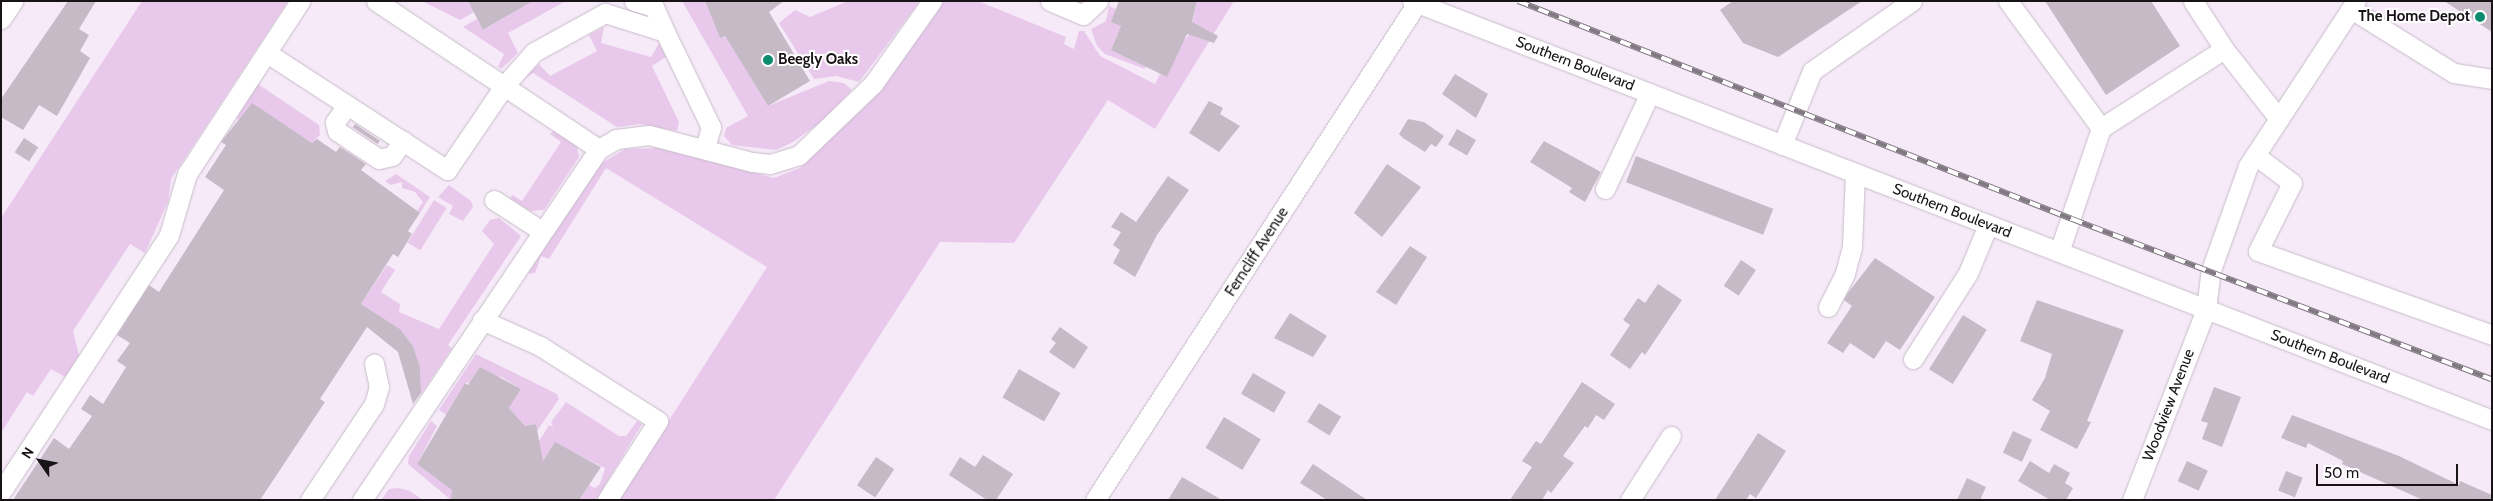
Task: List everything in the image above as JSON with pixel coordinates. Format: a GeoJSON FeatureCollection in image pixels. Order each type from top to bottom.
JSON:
{"type":"FeatureCollection","features":[{"type":"Feature","properties":{"kind":"street"},"geometry":{"type":"LineString","coordinates":[[1,19],[13,1]]}},
{"type":"Feature","properties":{"kind":"street"},"geometry":{"type":"LineString","coordinates":[[1,492],[169,235],[187,174],[300,1]]}},
{"type":"Feature","properties":{"kind":"street"},"geometry":{"type":"LineString","coordinates":[[376,1],[599,149]]}},
{"type":"Feature","properties":{"kind":"street"},"geometry":{"type":"LineString","coordinates":[[267,53],[447,170],[504,86],[534,52],[628,1]]}},
{"type":"Feature","properties":{"kind":"street"},"geometry":{"type":"LineString","coordinates":[[634,1],[654,7],[711,127],[705,148]]}},
{"type":"Feature","properties":{"kind":"street"},"geometry":{"type":"LineString","coordinates":[[362,500],[599,149],[616,140],[648,135],[770,164],[799,156],[873,84],[932,1]]}},
{"type":"Feature","properties":{"kind":"street"},"geometry":{"type":"LineString","coordinates":[[1050,1],[1083,15],[1098,1]]}},
{"type":"Feature","properties":{"kind":"street"},"geometry":{"type":"LineString","coordinates":[[1782,145],[1812,71],[1912,1]]}},
{"type":"Feature","properties":{"kind":"street"},"geometry":{"type":"LineString","coordinates":[[2008,1],[2101,128]]}},
{"type":"Feature","properties":{"kind":"street"},"geometry":{"type":"LineString","coordinates":[[2193,1],[2224,49],[2279,119]]}},
{"type":"Feature","properties":{"kind":"street","name":"Southern Boulevard"},"geometry":{"type":"LineString","coordinates":[[1415,2],[2492,420]]}},
{"type":"Feature","properties":{"kind":"street","name":"Ferncliff Avenue"},"geometry":{"type":"LineString","coordinates":[[1095,500],[1415,2]]}},
{"type":"Feature","properties":{"kind":"street"},"geometry":{"type":"LineString","coordinates":[[2354,5],[2454,73],[2492,78]]}},
{"type":"Feature","properties":{"kind":"street","name":"Woodview Avenue"},"geometry":{"type":"LineString","coordinates":[[2132,500],[2206,309],[2211,270],[2237,192],[2255,155],[2354,5]]}},
{"type":"Feature","properties":{"kind":"street"},"geometry":{"type":"LineString","coordinates":[[606,13],[665,32]]}},
{"type":"Feature","properties":{"kind":"street"},"geometry":{"type":"LineString","coordinates":[[2059,252],[2101,128],[2224,49]]}},
{"type":"Feature","properties":{"kind":"street"},"geometry":{"type":"LineString","coordinates":[[1605,189],[1650,93]]}},
{"type":"Feature","properties":{"kind":"street"},"geometry":{"type":"LineString","coordinates":[[346,105],[336,122],[337,131],[379,159],[392,156],[403,141]]}},
{"type":"Feature","properties":{"kind":"street"},"geometry":{"type":"LineString","coordinates":[[2255,155],[2292,183],[2258,251],[2492,335]]}},
{"type":"Feature","properties":{"kind":"street"},"geometry":{"type":"LineString","coordinates":[[1828,307],[1845,273],[1852,248],[1855,173]]}},
{"type":"Feature","properties":{"kind":"street"},"geometry":{"type":"LineString","coordinates":[[494,200],[542,231]]}},
{"type":"Feature","properties":{"kind":"street"},"geometry":{"type":"LineString","coordinates":[[1913,359],[1968,273],[1988,225]]}},
{"type":"Feature","properties":{"kind":"street"},"geometry":{"type":"LineString","coordinates":[[482,320],[540,346],[658,420],[607,500]]}},
{"type":"Feature","properties":{"kind":"street"},"geometry":{"type":"LineString","coordinates":[[310,500],[374,404],[379,386],[374,364]]}},
{"type":"Feature","properties":{"kind":"street"},"geometry":{"type":"LineString","coordinates":[[1630,500],[1671,436]]}},
{"type":"Feature","properties":{"kind":"shaded area"},"geometry":{"type":"Polygon","coordinates":[[[142,1],[288,1],[171,179],[168,202],[145,253],[130,244],[73,331],[79,355],[65,377],[51,369],[33,396],[27,392],[1,433],[1,218],[142,1]]]}},
{"type":"Feature","properties":{"kind":"shaded area"},"geometry":{"type":"Polygon","coordinates":[[[422,1],[468,1],[474,12],[460,20],[422,1]]]}},
{"type":"Feature","properties":{"kind":"shaded area"},"geometry":{"type":"Polygon","coordinates":[[[533,1],[566,1],[508,33],[518,53],[501,69],[498,67],[504,54],[463,27],[477,19],[484,30],[533,1]]]}},
{"type":"Feature","properties":{"kind":"shaded area"},"geometry":{"type":"Polygon","coordinates":[[[682,1],[705,1],[720,38],[725,36],[768,106],[829,81],[844,83],[852,90],[821,122],[793,142],[776,150],[732,145],[724,136],[726,128],[748,116],[682,1]]]}},
{"type":"Feature","properties":{"kind":"shaded area"},"geometry":{"type":"Polygon","coordinates":[[[848,1],[920,1],[859,82],[836,76],[814,79],[779,23],[795,10],[810,17],[848,1]]]}},
{"type":"Feature","properties":{"kind":"shaded area"},"geometry":{"type":"Polygon","coordinates":[[[944,1],[978,1],[1066,37],[1064,44],[1074,49],[1079,31],[1084,31],[1100,56],[1155,84],[1160,74],[1167,77],[1181,43],[1190,34],[1197,1],[1234,1],[1155,129],[1108,100],[1014,243],[940,242],[774,500],[618,500],[767,267],[606,168],[549,259],[541,256],[535,273],[528,274],[553,235],[602,163],[625,149],[660,148],[774,178],[800,168],[886,84],[944,1]]]}},
{"type":"Feature","properties":{"kind":"shaded area"},"geometry":{"type":"Polygon","coordinates":[[[1109,6],[1116,9],[1121,26],[1111,50],[1146,65],[1145,69],[1105,54],[1097,46],[1091,29],[1106,21],[1109,6]]]}},
{"type":"Feature","properties":{"kind":"shaded area"},"geometry":{"type":"Polygon","coordinates":[[[604,27],[601,43],[651,57],[659,43],[666,57],[652,66],[679,122],[677,131],[640,124],[617,127],[533,73],[521,81],[539,64],[550,76],[597,51],[589,35],[604,27]]]}},
{"type":"Feature","properties":{"kind":"shaded area"},"geometry":{"type":"Polygon","coordinates":[[[258,84],[319,125],[320,135],[312,143],[252,104],[241,121],[236,118],[258,84]]]}},
{"type":"Feature","properties":{"kind":"shaded area"},"geometry":{"type":"Polygon","coordinates":[[[555,129],[577,147],[579,157],[544,210],[530,211],[510,198],[513,195],[522,201],[561,142],[550,134],[555,129]]]}},
{"type":"Feature","properties":{"kind":"shaded area"},"geometry":{"type":"Polygon","coordinates":[[[396,174],[430,197],[420,213],[417,211],[423,202],[415,192],[402,188],[402,182],[391,185],[385,181],[396,174]]]}},
{"type":"Feature","properties":{"kind":"shaded area"},"geometry":{"type":"Polygon","coordinates":[[[449,185],[471,201],[473,207],[463,221],[449,214],[453,206],[438,197],[449,185]]]}},
{"type":"Feature","properties":{"kind":"shaded area"},"geometry":{"type":"Polygon","coordinates":[[[434,200],[447,208],[420,250],[408,242],[434,200]]]}},
{"type":"Feature","properties":{"kind":"shaded area"},"geometry":{"type":"Polygon","coordinates":[[[499,218],[521,236],[448,345],[452,348],[421,394],[420,367],[413,346],[400,329],[361,304],[387,265],[395,270],[381,292],[400,304],[399,312],[439,329],[494,244],[482,231],[490,220],[499,218]]]}},
{"type":"Feature","properties":{"kind":"shaded area"},"geometry":{"type":"Polygon","coordinates":[[[476,354],[557,394],[559,399],[537,431],[536,424],[525,426],[509,408],[521,389],[500,376],[498,379],[465,383],[448,416],[439,410],[476,354]]]}},
{"type":"Feature","properties":{"kind":"shaded area"},"geometry":{"type":"Polygon","coordinates":[[[566,402],[619,436],[626,436],[637,421],[642,424],[596,500],[579,500],[589,485],[595,488],[600,484],[605,468],[555,443],[542,462],[539,441],[549,425],[553,427],[551,422],[566,402]]]}},
{"type":"Feature","properties":{"kind":"shaded area"},"geometry":{"type":"Polygon","coordinates":[[[431,421],[437,426],[417,464],[435,477],[456,485],[451,500],[408,464],[409,456],[431,421]]]}},
{"type":"Feature","properties":{"kind":"shaded area"},"geometry":{"type":"Polygon","coordinates":[[[398,488],[410,491],[423,500],[381,500],[389,489],[398,488]]]}},
{"type":"Feature","properties":{"kind":"building"},"geometry":{"type":"Polygon","coordinates":[[[68,1],[96,1],[79,29],[89,35],[80,51],[90,58],[57,116],[39,105],[23,130],[1,117],[1,99],[68,1]]]}},
{"type":"Feature","properties":{"kind":"building"},"geometry":{"type":"Polygon","coordinates":[[[468,1],[533,1],[483,30],[468,1]]]}},
{"type":"Feature","properties":{"kind":"building","name":"Beegly Oaks"},"geometry":{"type":"Polygon","coordinates":[[[705,1],[784,1],[769,12],[810,81],[768,106],[725,36],[720,38],[705,1]]]}},
{"type":"Feature","properties":{"kind":"building"},"geometry":{"type":"Polygon","coordinates":[[[1119,1],[1197,1],[1192,22],[1218,36],[1214,43],[1187,34],[1167,77],[1111,50],[1121,26],[1111,22],[1119,1]]]}},
{"type":"Feature","properties":{"kind":"building"},"geometry":{"type":"Polygon","coordinates":[[[1733,1],[1862,1],[1778,57],[1743,43],[1720,10],[1733,1]]]}},
{"type":"Feature","properties":{"kind":"building"},"geometry":{"type":"Polygon","coordinates":[[[2045,1],[2151,1],[2180,46],[2106,95],[2045,1]]]}},
{"type":"Feature","properties":{"kind":"building","name":"The Home Depot"},"geometry":{"type":"Polygon","coordinates":[[[2444,1],[2492,1],[2492,32],[2444,1]]]}},
{"type":"Feature","properties":{"kind":"building"},"geometry":{"type":"Polygon","coordinates":[[[1455,74],[1488,94],[1476,118],[1442,94],[1455,74]]]}},
{"type":"Feature","properties":{"kind":"building"},"geometry":{"type":"Polygon","coordinates":[[[1209,101],[1223,108],[1220,114],[1240,126],[1219,152],[1189,133],[1209,101]]]}},
{"type":"Feature","properties":{"kind":"building"},"geometry":{"type":"Polygon","coordinates":[[[252,103],[312,143],[317,139],[336,152],[340,147],[366,164],[361,170],[420,213],[408,231],[412,234],[398,257],[393,254],[361,304],[400,329],[413,346],[420,367],[421,393],[413,404],[398,352],[367,327],[320,399],[325,402],[260,500],[13,500],[54,438],[69,449],[92,416],[81,409],[90,395],[103,404],[126,367],[117,361],[130,343],[117,335],[149,285],[159,292],[224,190],[205,177],[226,145],[221,142],[252,103]]]}},
{"type":"Feature","properties":{"kind":"building"},"geometry":{"type":"Polygon","coordinates":[[[1408,119],[1424,122],[1444,136],[1436,147],[1431,144],[1425,152],[1399,134],[1408,119]]]}},
{"type":"Feature","properties":{"kind":"building"},"geometry":{"type":"Polygon","coordinates":[[[355,124],[380,141],[378,144],[353,127],[355,124]]]}},
{"type":"Feature","properties":{"kind":"building"},"geometry":{"type":"Polygon","coordinates":[[[1457,129],[1476,140],[1467,156],[1448,145],[1457,129]]]}},
{"type":"Feature","properties":{"kind":"building"},"geometry":{"type":"Polygon","coordinates":[[[24,138],[38,147],[29,162],[15,152],[24,138]]]}},
{"type":"Feature","properties":{"kind":"building"},"geometry":{"type":"Polygon","coordinates":[[[1544,141],[1601,172],[1585,202],[1569,192],[1572,188],[1530,162],[1544,141]]]}},
{"type":"Feature","properties":{"kind":"building"},"geometry":{"type":"Polygon","coordinates":[[[1636,156],[1773,209],[1763,235],[1626,182],[1636,156]]]}},
{"type":"Feature","properties":{"kind":"building"},"geometry":{"type":"Polygon","coordinates":[[[1387,164],[1421,187],[1382,237],[1354,213],[1387,164]]]}},
{"type":"Feature","properties":{"kind":"building"},"geometry":{"type":"Polygon","coordinates":[[[1168,176],[1189,190],[1157,235],[1135,277],[1113,263],[1120,250],[1113,245],[1121,232],[1111,227],[1121,212],[1136,222],[1168,176]]]}},
{"type":"Feature","properties":{"kind":"building"},"geometry":{"type":"Polygon","coordinates":[[[1410,246],[1427,257],[1396,305],[1376,292],[1410,246]]]}},
{"type":"Feature","properties":{"kind":"building"},"geometry":{"type":"Polygon","coordinates":[[[1875,258],[1935,297],[1900,350],[1886,341],[1874,359],[1850,343],[1843,353],[1827,343],[1852,306],[1844,300],[1847,294],[1875,258]]]}},
{"type":"Feature","properties":{"kind":"building"},"geometry":{"type":"Polygon","coordinates":[[[1741,260],[1756,270],[1739,296],[1724,286],[1741,260]]]}},
{"type":"Feature","properties":{"kind":"building"},"geometry":{"type":"Polygon","coordinates":[[[1658,284],[1682,300],[1645,355],[1642,352],[1630,369],[1610,355],[1630,325],[1623,320],[1638,298],[1645,303],[1658,284]]]}},
{"type":"Feature","properties":{"kind":"building"},"geometry":{"type":"Polygon","coordinates":[[[2037,300],[2124,330],[2087,421],[2091,422],[2077,449],[2040,430],[2050,411],[2032,400],[2045,378],[2052,354],[2020,341],[2037,300]]]}},
{"type":"Feature","properties":{"kind":"building"},"geometry":{"type":"Polygon","coordinates":[[[1290,313],[1327,336],[1313,357],[1274,338],[1290,313]]]}},
{"type":"Feature","properties":{"kind":"building"},"geometry":{"type":"Polygon","coordinates":[[[1963,315],[1987,330],[1953,384],[1929,369],[1963,315]]]}},
{"type":"Feature","properties":{"kind":"building"},"geometry":{"type":"Polygon","coordinates":[[[1060,327],[1088,347],[1074,369],[1049,352],[1056,343],[1051,339],[1060,327]]]}},
{"type":"Feature","properties":{"kind":"building"},"geometry":{"type":"Polygon","coordinates":[[[480,367],[521,389],[509,408],[525,426],[536,424],[543,461],[555,442],[601,467],[579,500],[451,500],[452,490],[417,464],[465,383],[468,385],[480,367]]]}},
{"type":"Feature","properties":{"kind":"building"},"geometry":{"type":"Polygon","coordinates":[[[1019,369],[1061,393],[1044,422],[1002,398],[1019,369]]]}},
{"type":"Feature","properties":{"kind":"building"},"geometry":{"type":"Polygon","coordinates":[[[1253,373],[1286,392],[1274,413],[1241,394],[1253,373]]]}},
{"type":"Feature","properties":{"kind":"building"},"geometry":{"type":"Polygon","coordinates":[[[1582,382],[1615,404],[1604,420],[1596,415],[1588,428],[1585,426],[1563,456],[1574,463],[1551,493],[1548,490],[1542,500],[1510,500],[1532,467],[1522,461],[1536,441],[1541,444],[1582,382]]]}},
{"type":"Feature","properties":{"kind":"building"},"geometry":{"type":"Polygon","coordinates":[[[2214,387],[2241,397],[2222,447],[2202,439],[2208,423],[2201,421],[2214,387]]]}},
{"type":"Feature","properties":{"kind":"building"},"geometry":{"type":"Polygon","coordinates":[[[1319,403],[1341,417],[1329,435],[1307,422],[1319,403]]]}},
{"type":"Feature","properties":{"kind":"building"},"geometry":{"type":"Polygon","coordinates":[[[2292,415],[2399,456],[2459,485],[2460,481],[2492,495],[2492,500],[2423,500],[2342,464],[2343,461],[2308,443],[2306,448],[2281,438],[2292,415]]]}},
{"type":"Feature","properties":{"kind":"building"},"geometry":{"type":"Polygon","coordinates":[[[1224,417],[1261,439],[1242,470],[1205,448],[1224,417]]]}},
{"type":"Feature","properties":{"kind":"building"},"geometry":{"type":"Polygon","coordinates":[[[2013,431],[2032,440],[2022,462],[2003,453],[2013,431]]]}},
{"type":"Feature","properties":{"kind":"building"},"geometry":{"type":"Polygon","coordinates":[[[1758,433],[1786,451],[1756,498],[1750,494],[1746,500],[1715,500],[1758,433]]]}},
{"type":"Feature","properties":{"kind":"building"},"geometry":{"type":"Polygon","coordinates":[[[983,455],[1013,474],[996,500],[987,500],[949,475],[960,457],[975,467],[983,455]]]}},
{"type":"Feature","properties":{"kind":"building"},"geometry":{"type":"Polygon","coordinates":[[[876,457],[894,469],[875,497],[857,485],[876,457]]]}},
{"type":"Feature","properties":{"kind":"building"},"geometry":{"type":"Polygon","coordinates":[[[2030,461],[2049,473],[2054,464],[2070,473],[2065,483],[2073,488],[2066,500],[2050,500],[2018,481],[2030,461]]]}},
{"type":"Feature","properties":{"kind":"building"},"geometry":{"type":"Polygon","coordinates":[[[2187,461],[2208,471],[2199,491],[2178,481],[2187,461]]]}},
{"type":"Feature","properties":{"kind":"building"},"geometry":{"type":"Polygon","coordinates":[[[1313,464],[1367,500],[1327,500],[1300,483],[1313,464]]]}},
{"type":"Feature","properties":{"kind":"building"},"geometry":{"type":"Polygon","coordinates":[[[2286,471],[2303,478],[2295,497],[2278,490],[2286,471]]]}},
{"type":"Feature","properties":{"kind":"building"},"geometry":{"type":"Polygon","coordinates":[[[1182,477],[1222,500],[1168,500],[1182,477]]]}},
{"type":"Feature","properties":{"kind":"building"},"geometry":{"type":"Polygon","coordinates":[[[1967,478],[1986,487],[1980,500],[1957,500],[1967,478]]]}},
{"type":"Feature","properties":{"kind":"railway"},"geometry":{"type":"LineString","coordinates":[[1518,1],[2072,219],[2492,379]]}},
{"type":"Feature","properties":{"kind":"place","name":"The Home Depot"},"geometry":{"type":"Point","coordinates":[2480,17]}},
{"type":"Feature","properties":{"kind":"place","name":"Beegly Oaks"},"geometry":{"type":"Point","coordinates":[768,60]}}]}
